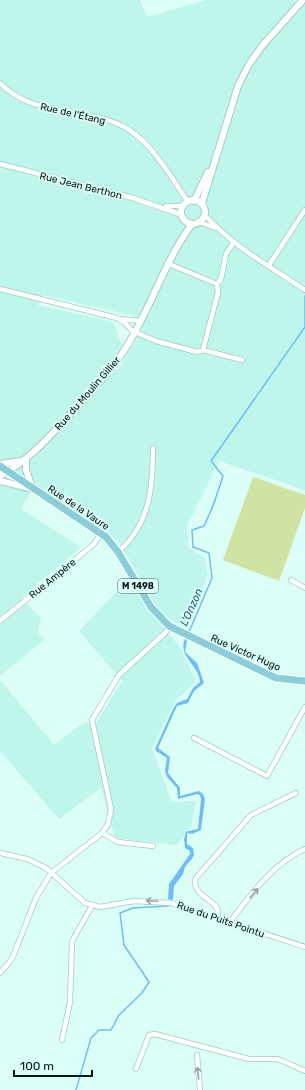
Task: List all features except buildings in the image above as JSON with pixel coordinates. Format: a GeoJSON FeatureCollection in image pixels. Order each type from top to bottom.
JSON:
{"type":"FeatureCollection","features":[{"type":"Feature","properties":{"kind":"main road"},"geometry":{"type":"LineString","coordinates":[[181,238],[192,224],[200,222],[205,215],[202,204],[238,86],[248,66],[262,46],[303,0]]}},
{"type":"Feature","properties":{"kind":"main road"},"geometry":{"type":"LineString","coordinates":[[192,224],[186,221],[182,215],[218,149]]}},
{"type":"Feature","properties":{"kind":"main road"},"geometry":{"type":"LineString","coordinates":[[189,203],[202,204]]}},
{"type":"Feature","properties":{"kind":"main road"},"geometry":{"type":"LineString","coordinates":[[181,238],[186,221]]}},
{"type":"Feature","properties":{"kind":"main road","name":"Rue du Moulin Gillier"},"geometry":{"type":"LineString","coordinates":[[0,476],[9,472],[24,460],[95,388],[114,364],[135,333],[181,238]]}},
{"type":"Feature","properties":{"kind":"main road"},"geometry":{"type":"LineString","coordinates":[[0,465],[24,460],[26,470],[35,489]]}},
{"type":"Feature","properties":{"kind":"main road","name":"M 1498"},"geometry":{"type":"LineString","coordinates":[[0,465],[35,489]]}},
{"type":"Feature","properties":{"kind":"main road","name":"Rue de la Vaure"},"geometry":{"type":"LineString","coordinates":[[0,481],[35,489],[101,534],[118,552],[151,607],[169,626],[182,633]]}},
{"type":"Feature","properties":{"kind":"main road","name":"Rue Victor Hugo"},"geometry":{"type":"LineString","coordinates":[[182,633],[276,678],[305,681]]}},
{"type":"Feature","properties":{"kind":"street","name":"Rue de l'Étang"},"geometry":{"type":"LineString","coordinates":[[0,83],[25,100],[46,108],[103,119],[127,129],[140,138],[157,158],[189,203]]}},
{"type":"Feature","properties":{"kind":"street","name":"Rue Jean Berthon"},"geometry":{"type":"LineString","coordinates":[[0,164],[162,207]]}},
{"type":"Feature","properties":{"kind":"street"},"geometry":{"type":"LineString","coordinates":[[162,207],[189,203]]}},
{"type":"Feature","properties":{"kind":"street"},"geometry":{"type":"LineString","coordinates":[[162,207],[182,215]]}},
{"type":"Feature","properties":{"kind":"street"},"geometry":{"type":"LineString","coordinates":[[269,265],[305,210]]}},
{"type":"Feature","properties":{"kind":"street"},"geometry":{"type":"LineString","coordinates":[[205,215],[217,228],[234,242],[305,290]]}},
{"type":"Feature","properties":{"kind":"street"},"geometry":{"type":"LineString","coordinates":[[200,222],[217,228]]}},
{"type":"Feature","properties":{"kind":"street"},"geometry":{"type":"LineString","coordinates":[[203,350],[218,292],[217,284],[221,279],[226,254],[234,242]]}},
{"type":"Feature","properties":{"kind":"street"},"geometry":{"type":"LineString","coordinates":[[168,264],[217,284]]}},
{"type":"Feature","properties":{"kind":"street"},"geometry":{"type":"LineString","coordinates":[[0,289],[117,318],[141,321]]}},
{"type":"Feature","properties":{"kind":"street"},"geometry":{"type":"LineString","coordinates":[[117,318],[124,322],[135,333],[156,341],[197,352],[203,350],[242,360]]}},
{"type":"Feature","properties":{"kind":"street"},"geometry":{"type":"LineString","coordinates":[[118,552],[124,547],[144,519],[153,479],[153,448]]}},
{"type":"Feature","properties":{"kind":"street","name":"Rue Ampère"},"geometry":{"type":"LineString","coordinates":[[0,621],[93,544],[101,534]]}},
{"type":"Feature","properties":{"kind":"street"},"geometry":{"type":"LineString","coordinates":[[292,580],[305,588]]}},
{"type":"Feature","properties":{"kind":"street"},"geometry":{"type":"LineString","coordinates":[[0,973],[12,959],[36,898],[51,873],[102,832],[108,824],[111,809],[92,720],[119,675],[165,633],[169,626]]}},
{"type":"Feature","properties":{"kind":"street"},"geometry":{"type":"LineString","coordinates":[[194,738],[267,776],[305,707]]}},
{"type":"Feature","properties":{"kind":"street"},"geometry":{"type":"LineString","coordinates":[[218,919],[217,908],[196,888],[194,883],[196,878],[251,815],[296,793]]}},
{"type":"Feature","properties":{"kind":"street"},"geometry":{"type":"LineString","coordinates":[[102,832],[118,842],[153,846]]}},
{"type":"Feature","properties":{"kind":"street"},"geometry":{"type":"LineString","coordinates":[[230,923],[275,869],[292,855],[305,849]]}},
{"type":"Feature","properties":{"kind":"street"},"geometry":{"type":"LineString","coordinates":[[0,852],[28,859],[46,868],[85,903],[92,906],[72,941],[70,1002],[62,1040]]}},
{"type":"Feature","properties":{"kind":"street","name":"Rue du Puits Pointu"},"geometry":{"type":"LineString","coordinates":[[92,906],[100,907],[150,901],[171,903],[305,948]]}},
{"type":"Feature","properties":{"kind":"street"},"geometry":{"type":"LineString","coordinates":[[136,1069],[149,1035],[156,1034],[249,1059],[278,1059],[305,1071]]}},
{"type":"Feature","properties":{"kind":"street"},"geometry":{"type":"LineString","coordinates":[[197,1055],[200,1090]]}},
{"type":"Feature","properties":{"kind":"shaded area"},"geometry":{"type":"Polygon","coordinates":[[[0,0],[140,0],[147,17],[206,0],[294,0],[297,7],[305,1],[305,490],[219,461],[187,526],[189,548],[205,558],[208,575],[187,630],[157,610],[120,543],[107,532],[0,462],[0,0]],[[43,295],[38,305],[113,322],[122,345],[110,363],[118,370],[143,329],[134,316],[43,295]]]}},
{"type":"Feature","properties":{"kind":"shaded area"},"geometry":{"type":"Polygon","coordinates":[[[0,484],[31,491],[21,509],[81,547],[21,598],[41,619],[38,632],[44,640],[0,676],[0,484]]]}},
{"type":"Feature","properties":{"kind":"shaded area"},"geometry":{"type":"Polygon","coordinates":[[[129,578],[152,614],[180,647],[196,681],[175,701],[152,748],[172,802],[196,801],[191,828],[176,845],[115,838],[101,788],[59,819],[0,751],[0,680],[54,745],[83,723],[97,722],[122,681],[79,631],[129,578]]]}},
{"type":"Feature","properties":{"kind":"green space"},"geometry":{"type":"Polygon","coordinates":[[[253,477],[305,495],[305,508],[279,581],[223,560],[253,477]]]}},
{"type":"Feature","properties":{"kind":"water"},"geometry":{"type":"Polygon","coordinates":[[[185,639],[187,640],[185,652],[197,663],[204,683],[194,691],[188,703],[177,706],[158,748],[170,757],[168,773],[180,788],[180,796],[199,791],[203,794],[205,799],[201,830],[192,834],[187,833],[187,844],[193,848],[194,855],[174,886],[173,900],[168,899],[169,884],[190,854],[190,851],[185,848],[184,839],[186,832],[198,829],[201,799],[200,795],[197,794],[178,799],[177,788],[167,777],[165,771],[167,758],[155,749],[174,707],[177,703],[187,699],[193,688],[200,682],[197,671],[184,651],[183,645],[185,639]]]}},
{"type":"Feature","properties":{"kind":"waterway","name":"L'Onzon"},"geometry":{"type":"LineString","coordinates":[[189,632],[212,578],[209,553],[193,547],[192,530],[204,526],[213,506],[223,476],[211,461],[305,327],[305,296]]}},
{"type":"Feature","properties":{"kind":"waterway","name":"L'Onzon"},"geometry":{"type":"LineString","coordinates":[[188,832],[197,830]]}},
{"type":"Feature","properties":{"kind":"waterway","name":"L'Onzon"},"geometry":{"type":"LineString","coordinates":[[76,1090],[91,1038],[99,1030],[111,1030],[119,1015],[142,993],[149,982],[124,945],[120,913],[133,908],[168,906]]}}]}
